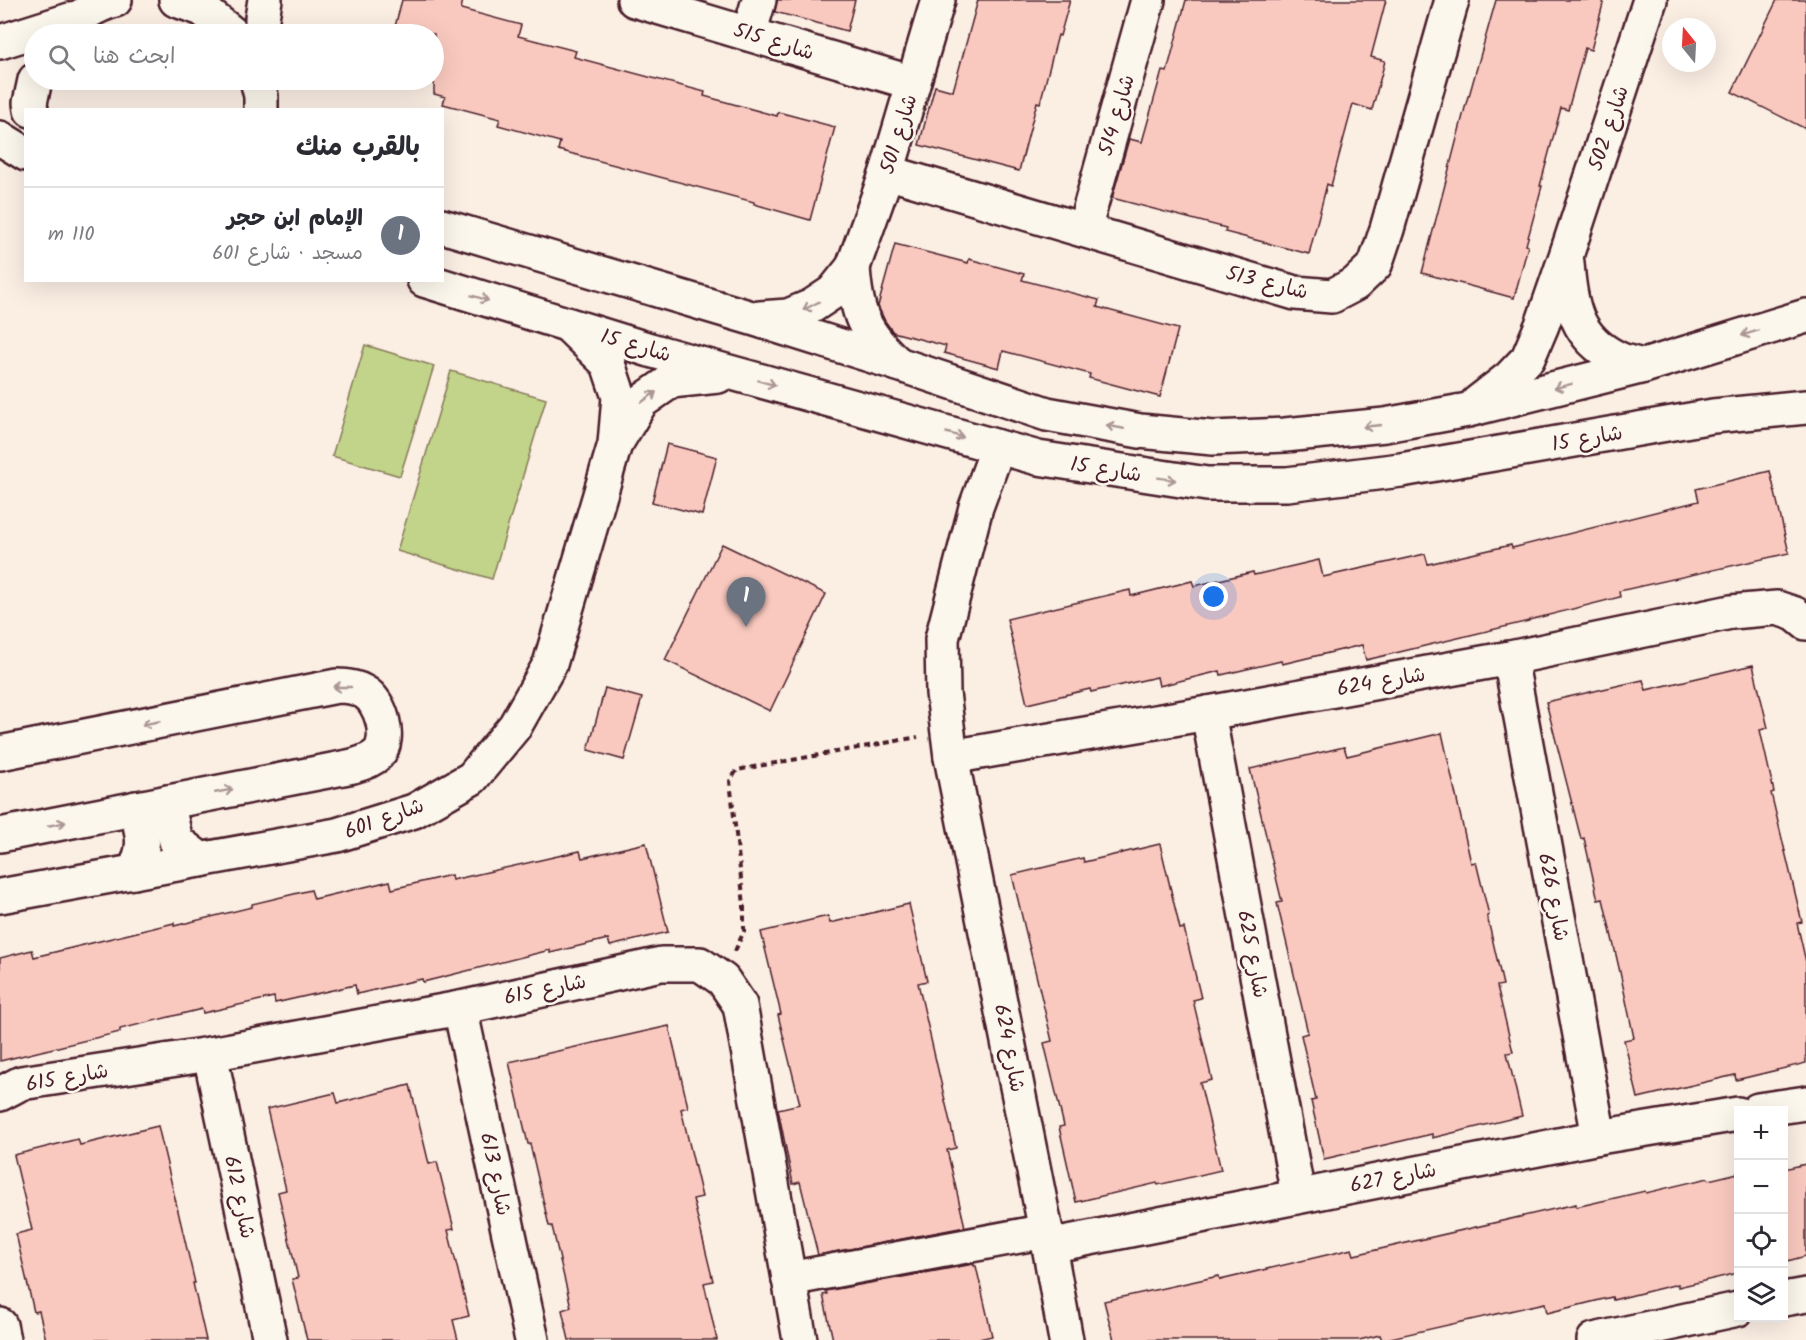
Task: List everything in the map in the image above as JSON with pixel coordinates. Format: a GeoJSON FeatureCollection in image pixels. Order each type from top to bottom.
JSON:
{"type":"FeatureCollection","features":[{"type":"Feature","properties":{"kind":"street"},"geometry":{"type":"LineString","coordinates":[[71,24],[102,3],[116,0]]}},
{"type":"Feature","properties":{"kind":"street"},"geometry":{"type":"LineString","coordinates":[[177,0],[202,9],[221,24]]}},
{"type":"Feature","properties":{"kind":"street"},"geometry":{"type":"LineString","coordinates":[[262,24],[265,0]]}},
{"type":"Feature","properties":{"kind":"street","name":"شارع 515"},"geometry":{"type":"LineString","coordinates":[[634,0],[913,83]]}},
{"type":"Feature","properties":{"kind":"street"},"geometry":{"type":"LineString","coordinates":[[749,34],[759,0]]}},
{"type":"Feature","properties":{"kind":"street","name":"شارع 501"},"geometry":{"type":"LineString","coordinates":[[755,319],[788,316],[812,306],[833,292],[853,267],[887,172],[938,0]]}},
{"type":"Feature","properties":{"kind":"street","name":"شارع 514"},"geometry":{"type":"LineString","coordinates":[[1084,230],[1148,0]]}},
{"type":"Feature","properties":{"kind":"street","name":"شارع 513"},"geometry":{"type":"LineString","coordinates":[[887,172],[1294,293],[1332,296],[1355,284],[1375,265],[1452,0]]}},
{"type":"Feature","properties":{"kind":"street","name":"شارع 502"},"geometry":{"type":"LineString","coordinates":[[1468,410],[1509,378],[1528,358],[1566,256],[1650,0]]}},
{"type":"Feature","properties":{"kind":"street"},"geometry":{"type":"LineString","coordinates":[[0,42],[24,36]]}},
{"type":"Feature","properties":{"kind":"street"},"geometry":{"type":"LineString","coordinates":[[31,108],[33,90]]}},
{"type":"Feature","properties":{"kind":"street"},"geometry":{"type":"LineString","coordinates":[[0,138],[24,153]]}},
{"type":"Feature","properties":{"kind":"street","name":"شارع 15"},"geometry":{"type":"LineString","coordinates":[[444,227],[755,319],[1047,414],[1140,431],[1213,438],[1286,435],[1384,425],[1468,410],[1644,366],[1806,316]]}},
{"type":"Feature","properties":{"kind":"street","name":"شارع 502"},"geometry":{"type":"LineString","coordinates":[[1566,256],[1569,293],[1577,320],[1593,342],[1617,359],[1644,366]]}},
{"type":"Feature","properties":{"kind":"street","name":"شارع 501"},"geometry":{"type":"LineString","coordinates":[[853,267],[855,295],[862,322],[879,346],[898,364]]}},
{"type":"Feature","properties":{"kind":"street","name":"شارع 15"},"geometry":{"type":"LineString","coordinates":[[430,282],[736,374],[1038,458],[1206,484],[1287,484],[1401,470],[1713,416],[1806,407]]}},
{"type":"Feature","properties":{"kind":"street","name":"شارع 601"},"geometry":{"type":"LineString","coordinates":[[0,896],[337,835],[414,811],[472,778],[515,726],[550,664],[615,444],[619,397],[608,364],[567,325]]}},
{"type":"Feature","properties":{"kind":"street","name":"شارع 601"},"geometry":{"type":"LineString","coordinates":[[615,444],[641,402],[671,381],[736,374]]}},
{"type":"Feature","properties":{"kind":"street","name":"شارع 624"},"geometry":{"type":"LineString","coordinates":[[998,447],[976,507],[942,639],[943,693],[949,744],[1048,1238],[1066,1340]]}},
{"type":"Feature","properties":{"kind":"street","name":"شارع 624"},"geometry":{"type":"LineString","coordinates":[[949,744],[1208,713],[1510,658],[1731,612],[1777,608],[1795,614],[1806,623]]}},
{"type":"Feature","properties":{"kind":"street","name":"شارع 626"},"geometry":{"type":"LineString","coordinates":[[1510,658],[1599,1137]]}},
{"type":"Feature","properties":{"kind":"street"},"geometry":{"type":"LineString","coordinates":[[0,753],[337,686],[352,687],[366,692],[377,706],[383,721],[385,740],[379,753],[367,762],[353,766],[0,835]]}},
{"type":"Feature","properties":{"kind":"street","name":"شارع 625"},"geometry":{"type":"LineString","coordinates":[[1208,713],[1298,1195]]}},
{"type":"Feature","properties":{"kind":"street"},"geometry":{"type":"LineString","coordinates":[[152,805],[176,841],[201,860]]}},
{"type":"Feature","properties":{"kind":"street"},"geometry":{"type":"LineString","coordinates":[[134,872],[142,856],[152,805]]}},
{"type":"Feature","properties":{"kind":"street","name":"شارع 615"},"geometry":{"type":"LineString","coordinates":[[0,1094],[21,1083],[210,1054],[460,1008],[661,964],[700,964],[723,980],[740,1005],[800,1340]]}},
{"type":"Feature","properties":{"kind":"street","name":"شارع 613"},"geometry":{"type":"LineString","coordinates":[[460,1008],[532,1340]]}},
{"type":"Feature","properties":{"kind":"street","name":"شارع 612"},"geometry":{"type":"LineString","coordinates":[[210,1054],[270,1340]]}},
{"type":"Feature","properties":{"kind":"street"},"geometry":{"type":"LineString","coordinates":[[1785,1106],[1806,1103]]}},
{"type":"Feature","properties":{"kind":"street","name":"شارع 627"},"geometry":{"type":"LineString","coordinates":[[789,1279],[1298,1195],[1599,1137],[1734,1115]]}},
{"type":"Feature","properties":{"kind":"street"},"geometry":{"type":"LineString","coordinates":[[1594,1340],[1734,1310]]}},
{"type":"Feature","properties":{"kind":"street"},"geometry":{"type":"LineString","coordinates":[[0,1325],[3,1340]]}},
{"type":"Feature","properties":{"kind":"path"},"geometry":{"type":"LineString","coordinates":[[723,980],[744,931],[744,905],[729,781],[737,770],[949,744]]}},
{"type":"Feature","properties":{"kind":"green space"},"geometry":{"type":"Polygon","coordinates":[[[365,345],[434,366],[400,476],[332,456],[365,345]]]}},
{"type":"Feature","properties":{"kind":"green space"},"geometry":{"type":"Polygon","coordinates":[[[451,371],[546,399],[492,579],[397,551],[451,371]]]}},
{"type":"Feature","properties":{"kind":"building"},"geometry":{"type":"Polygon","coordinates":[[[402,0],[463,0],[461,9],[521,25],[518,36],[576,51],[574,57],[705,92],[704,96],[777,116],[778,112],[835,127],[810,220],[754,204],[754,202],[558,150],[560,142],[498,125],[500,119],[443,104],[445,97],[434,94],[434,90],[444,90],[444,24],[396,24],[402,0]]]}},
{"type":"Feature","properties":{"kind":"building"},"geometry":{"type":"Polygon","coordinates":[[[777,0],[855,0],[847,31],[775,12],[777,0]]]}},
{"type":"Feature","properties":{"kind":"building"},"geometry":{"type":"Polygon","coordinates":[[[978,0],[1070,0],[1040,103],[1037,102],[1019,171],[919,145],[935,86],[953,91],[978,0]]]}},
{"type":"Feature","properties":{"kind":"building"},"geometry":{"type":"Polygon","coordinates":[[[1186,0],[1386,0],[1371,57],[1385,61],[1372,110],[1353,104],[1331,186],[1327,184],[1309,254],[1225,232],[1226,228],[1112,198],[1129,139],[1142,142],[1162,71],[1167,72],[1186,0]]]}},
{"type":"Feature","properties":{"kind":"building"},"geometry":{"type":"Polygon","coordinates":[[[1496,0],[1604,0],[1591,50],[1585,48],[1568,110],[1561,108],[1514,298],[1422,273],[1468,96],[1496,0]]]}},
{"type":"Feature","properties":{"kind":"building"},"geometry":{"type":"Polygon","coordinates":[[[1777,0],[1806,0],[1806,129],[1732,92],[1777,0]]]}},
{"type":"Feature","properties":{"kind":"building"},"geometry":{"type":"Polygon","coordinates":[[[895,244],[968,263],[969,259],[1024,274],[1022,280],[1099,300],[1097,307],[1178,329],[1160,397],[1089,378],[1090,374],[1003,351],[999,368],[944,353],[946,346],[893,332],[878,306],[895,244]]]}},
{"type":"Feature","properties":{"kind":"building"},"geometry":{"type":"Polygon","coordinates":[[[667,444],[717,457],[702,515],[652,502],[667,444]]]}},
{"type":"Feature","properties":{"kind":"building"},"geometry":{"type":"Polygon","coordinates":[[[1770,471],[1789,553],[1619,591],[1620,597],[1366,660],[1362,645],[1282,664],[1281,661],[1221,675],[1220,671],[1159,686],[1157,677],[1091,692],[1090,689],[1027,704],[1007,619],[1130,590],[1131,596],[1192,581],[1194,586],[1319,560],[1323,577],[1425,554],[1428,564],[1511,545],[1512,548],[1699,501],[1696,489],[1770,471]]]}},
{"type":"Feature","properties":{"kind":"building"},"geometry":{"type":"Polygon","coordinates":[[[722,544],[826,594],[770,711],[665,660],[722,544]]]}},
{"type":"Feature","properties":{"kind":"building"},"geometry":{"type":"Polygon","coordinates":[[[1753,665],[1768,728],[1760,730],[1774,792],[1771,793],[1802,922],[1797,923],[1806,962],[1806,1063],[1736,1080],[1735,1075],[1638,1098],[1624,1040],[1634,1038],[1620,972],[1603,899],[1598,900],[1584,838],[1581,839],[1546,702],[1643,680],[1646,690],[1753,665]]]}},
{"type":"Feature","properties":{"kind":"building"},"geometry":{"type":"Polygon","coordinates":[[[605,688],[642,698],[624,760],[588,750],[605,688]]]}},
{"type":"Feature","properties":{"kind":"building"},"geometry":{"type":"Polygon","coordinates":[[[1442,733],[1471,863],[1476,862],[1489,915],[1487,916],[1503,985],[1497,986],[1513,1052],[1507,1053],[1522,1116],[1432,1138],[1432,1134],[1324,1159],[1311,1101],[1316,1100],[1301,1035],[1308,1033],[1277,903],[1282,902],[1250,769],[1344,747],[1347,756],[1442,733]]]}},
{"type":"Feature","properties":{"kind":"building"},"geometry":{"type":"Polygon","coordinates":[[[646,843],[668,932],[610,946],[608,939],[550,953],[550,950],[423,982],[422,979],[357,994],[355,985],[275,1003],[274,997],[203,1013],[202,1009],[120,1029],[120,1032],[0,1061],[0,958],[32,950],[34,957],[174,923],[174,926],[311,890],[314,899],[390,881],[392,889],[451,875],[452,880],[580,851],[582,858],[646,843]]]}},
{"type":"Feature","properties":{"kind":"building"},"geometry":{"type":"Polygon","coordinates":[[[1160,844],[1180,929],[1184,928],[1201,998],[1193,1000],[1212,1080],[1200,1083],[1221,1170],[1076,1202],[1059,1127],[1064,1126],[1044,1043],[1052,1041],[1012,875],[1083,858],[1084,862],[1160,844]]]}},
{"type":"Feature","properties":{"kind":"building"},"geometry":{"type":"Polygon","coordinates":[[[909,904],[927,981],[918,983],[956,1148],[947,1150],[965,1227],[818,1255],[800,1182],[793,1184],[778,1109],[800,1104],[761,932],[828,916],[830,923],[909,904]]]}},
{"type":"Feature","properties":{"kind":"building"},"geometry":{"type":"Polygon","coordinates":[[[669,1026],[688,1107],[681,1109],[702,1197],[693,1199],[713,1281],[704,1283],[717,1340],[569,1340],[562,1310],[571,1307],[509,1062],[669,1026]]]}},
{"type":"Feature","properties":{"kind":"building"},"geometry":{"type":"Polygon","coordinates":[[[410,1085],[429,1164],[437,1162],[454,1229],[448,1230],[469,1316],[453,1320],[458,1340],[307,1340],[292,1279],[298,1278],[278,1192],[286,1190],[267,1109],[335,1093],[338,1103],[410,1085]]]}},
{"type":"Feature","properties":{"kind":"building"},"geometry":{"type":"Polygon","coordinates":[[[158,1126],[206,1340],[46,1340],[39,1311],[34,1312],[16,1234],[32,1230],[14,1155],[78,1139],[80,1145],[158,1126]]]}},
{"type":"Feature","properties":{"kind":"building"},"geometry":{"type":"Polygon","coordinates":[[[1806,1164],[1806,1256],[1788,1261],[1788,1214],[1788,1168],[1806,1164]]]}},
{"type":"Feature","properties":{"kind":"building"},"geometry":{"type":"Polygon","coordinates":[[[1734,1174],[1734,1274],[1678,1287],[1678,1284],[1613,1300],[1612,1297],[1547,1313],[1545,1303],[1382,1340],[1380,1335],[1359,1340],[1114,1340],[1104,1301],[1219,1276],[1220,1280],[1352,1249],[1354,1255],[1576,1204],[1576,1207],[1708,1178],[1709,1180],[1734,1174]]]}},
{"type":"Feature","properties":{"kind":"building"},"geometry":{"type":"Polygon","coordinates":[[[974,1264],[992,1336],[975,1340],[833,1340],[823,1295],[827,1294],[826,1291],[974,1264]]]}},
{"type":"Feature","properties":{"kind":"place","name":"الإمام ابن حجر"},"geometry":{"type":"Point","coordinates":[746,627]}}]}
